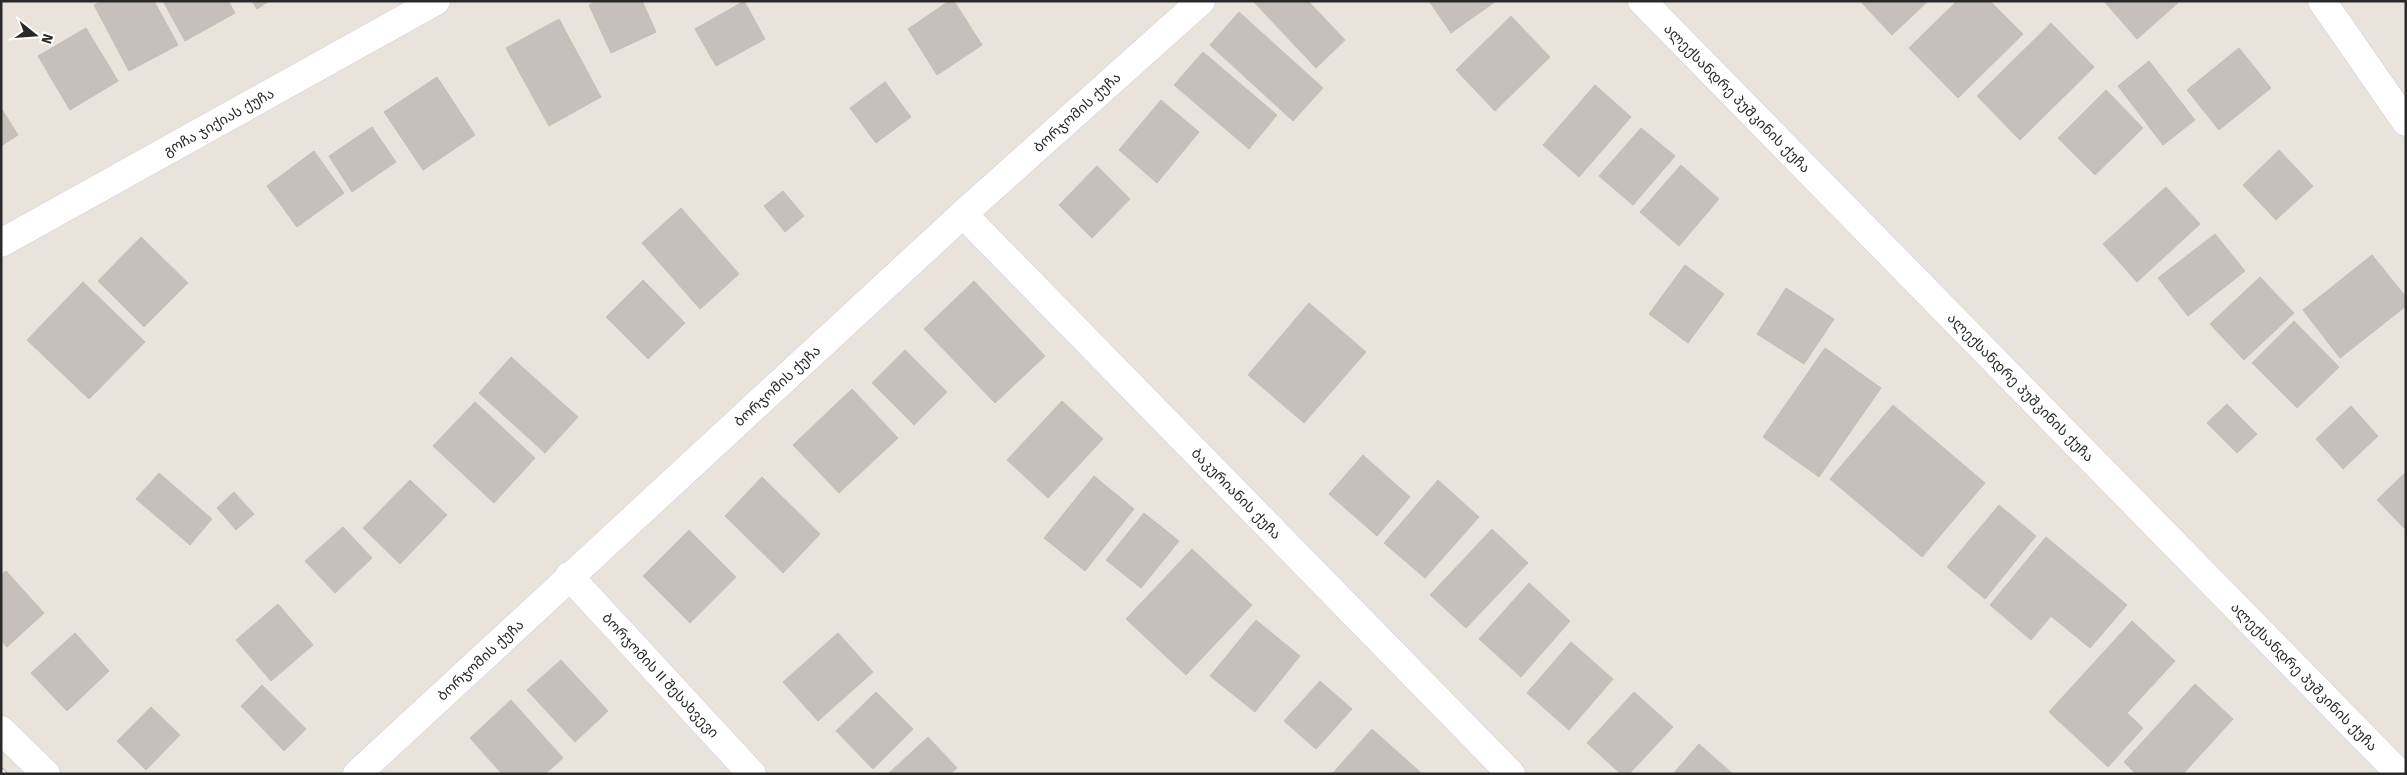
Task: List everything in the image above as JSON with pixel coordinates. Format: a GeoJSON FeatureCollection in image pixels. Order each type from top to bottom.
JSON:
{"type":"FeatureCollection","features":[{"type":"Feature","properties":{"kind":"street","name":"გოჩა ჯიქიას ქუჩა"},"geometry":{"type":"LineString","coordinates":[[1,243],[436,1]]}},
{"type":"Feature","properties":{"kind":"street","name":"ბორჯომის ქუჩა"},"geometry":{"type":"LineString","coordinates":[[357,774],[962,214],[1201,1]]}},
{"type":"Feature","properties":{"kind":"street","name":"ალექსანდრე პუშკინის ქუჩა"},"geometry":{"type":"LineString","coordinates":[[1642,1],[2400,774]]}},
{"type":"Feature","properties":{"kind":"street"},"geometry":{"type":"LineString","coordinates":[[2322,1],[2406,122]]}},
{"type":"Feature","properties":{"kind":"street","name":"ბაკურიანის ქუჩა"},"geometry":{"type":"LineString","coordinates":[[962,214],[1510,774]]}},
{"type":"Feature","properties":{"kind":"street","name":"ბორჯომის II შესახვევი"},"geometry":{"type":"LineString","coordinates":[[569,576],[752,774]]}},
{"type":"Feature","properties":{"kind":"street"},"geometry":{"type":"LineString","coordinates":[[1,730],[46,774]]}},
{"type":"Feature","properties":{"kind":"building"},"geometry":{"type":"Polygon","coordinates":[[[102,1],[154,1],[178,45],[129,71],[94,5],[102,1]]]}},
{"type":"Feature","properties":{"kind":"building"},"geometry":{"type":"Polygon","coordinates":[[[163,1],[228,1],[235,13],[185,41],[163,1]]]}},
{"type":"Feature","properties":{"kind":"building"},"geometry":{"type":"Polygon","coordinates":[[[252,1],[269,1],[257,9],[252,1]]]}},
{"type":"Feature","properties":{"kind":"building"},"geometry":{"type":"Polygon","coordinates":[[[597,1],[642,1],[656,32],[611,53],[589,5],[597,1]]]}},
{"type":"Feature","properties":{"kind":"building"},"geometry":{"type":"Polygon","coordinates":[[[744,1],[765,39],[716,66],[695,29],[744,1]]]}},
{"type":"Feature","properties":{"kind":"building"},"geometry":{"type":"Polygon","coordinates":[[[949,1],[954,1],[982,45],[937,75],[908,29],[949,1]]]}},
{"type":"Feature","properties":{"kind":"building"},"geometry":{"type":"Polygon","coordinates":[[[1253,1],[1308,1],[1345,40],[1316,68],[1253,1]]]}},
{"type":"Feature","properties":{"kind":"building"},"geometry":{"type":"Polygon","coordinates":[[[1429,1],[1496,1],[1451,33],[1429,1]]]}},
{"type":"Feature","properties":{"kind":"building"},"geometry":{"type":"Polygon","coordinates":[[[1860,1],[1928,1],[1892,35],[1860,1]]]}},
{"type":"Feature","properties":{"kind":"building"},"geometry":{"type":"Polygon","coordinates":[[[1957,1],[1990,1],[2023,34],[1958,98],[1909,48],[1957,1]]]}},
{"type":"Feature","properties":{"kind":"building"},"geometry":{"type":"Polygon","coordinates":[[[2104,1],[2180,1],[2137,39],[2104,1]]]}},
{"type":"Feature","properties":{"kind":"building"},"geometry":{"type":"Polygon","coordinates":[[[1239,12],[1323,88],[1293,121],[1210,45],[1239,12]]]}},
{"type":"Feature","properties":{"kind":"building"},"geometry":{"type":"Polygon","coordinates":[[[1511,16],[1550,57],[1495,111],[1456,70],[1511,16]]]}},
{"type":"Feature","properties":{"kind":"building"},"geometry":{"type":"Polygon","coordinates":[[[559,19],[601,97],[549,126],[506,48],[559,19]]]}},
{"type":"Feature","properties":{"kind":"building"},"geometry":{"type":"Polygon","coordinates":[[[2051,23],[2094,67],[2020,140],[1977,96],[2051,23]]]}},
{"type":"Feature","properties":{"kind":"building"},"geometry":{"type":"Polygon","coordinates":[[[86,28],[118,81],[70,110],[38,56],[86,28]]]}},
{"type":"Feature","properties":{"kind":"building"},"geometry":{"type":"Polygon","coordinates":[[[2239,48],[2271,88],[2219,130],[2187,90],[2239,48]]]}},
{"type":"Feature","properties":{"kind":"building"},"geometry":{"type":"Polygon","coordinates":[[[1203,52],[1277,115],[1249,149],[1174,85],[1203,52]]]}},
{"type":"Feature","properties":{"kind":"building"},"geometry":{"type":"Polygon","coordinates":[[[2149,61],[2195,120],[2163,145],[2118,86],[2149,61]]]}},
{"type":"Feature","properties":{"kind":"building"},"geometry":{"type":"Polygon","coordinates":[[[437,77],[475,135],[423,170],[384,112],[437,77]]]}},
{"type":"Feature","properties":{"kind":"building"},"geometry":{"type":"Polygon","coordinates":[[[885,82],[911,117],[876,143],[850,108],[885,82]]]}},
{"type":"Feature","properties":{"kind":"building"},"geometry":{"type":"Polygon","coordinates":[[[1595,85],[1631,117],[1579,177],[1543,145],[1595,85]]]}},
{"type":"Feature","properties":{"kind":"building"},"geometry":{"type":"Polygon","coordinates":[[[2106,90],[2143,128],[2095,175],[2058,138],[2106,90]]]}},
{"type":"Feature","properties":{"kind":"building"},"geometry":{"type":"Polygon","coordinates":[[[1161,100],[1199,132],[1157,183],[1119,150],[1161,100]]]}},
{"type":"Feature","properties":{"kind":"building"},"geometry":{"type":"Polygon","coordinates":[[[1,108],[18,135],[1,146],[1,108]]]}},
{"type":"Feature","properties":{"kind":"building"},"geometry":{"type":"Polygon","coordinates":[[[372,127],[396,162],[352,192],[329,156],[372,127]]]}},
{"type":"Feature","properties":{"kind":"building"},"geometry":{"type":"Polygon","coordinates":[[[1641,128],[1675,156],[1633,205],[1599,176],[1641,128]]]}},
{"type":"Feature","properties":{"kind":"building"},"geometry":{"type":"Polygon","coordinates":[[[2279,150],[2313,186],[2276,220],[2243,185],[2279,150]]]}},
{"type":"Feature","properties":{"kind":"building"},"geometry":{"type":"Polygon","coordinates":[[[314,151],[344,193],[297,227],[267,186],[314,151]]]}},
{"type":"Feature","properties":{"kind":"building"},"geometry":{"type":"Polygon","coordinates":[[[1681,165],[1719,199],[1679,246],[1640,212],[1681,165]]]}},
{"type":"Feature","properties":{"kind":"building"},"geometry":{"type":"Polygon","coordinates":[[[1097,166],[1130,199],[1092,238],[1059,205],[1097,166]]]}},
{"type":"Feature","properties":{"kind":"building"},"geometry":{"type":"Polygon","coordinates":[[[2166,187],[2200,224],[2137,282],[2103,244],[2166,187]]]}},
{"type":"Feature","properties":{"kind":"building"},"geometry":{"type":"Polygon","coordinates":[[[783,191],[804,216],[785,232],[764,206],[783,191]]]}},
{"type":"Feature","properties":{"kind":"building"},"geometry":{"type":"Polygon","coordinates":[[[681,208],[739,274],[700,309],[642,243],[681,208]]]}},
{"type":"Feature","properties":{"kind":"building"},"geometry":{"type":"Polygon","coordinates":[[[2215,234],[2245,271],[2188,316],[2158,278],[2215,234]]]}},
{"type":"Feature","properties":{"kind":"building"},"geometry":{"type":"Polygon","coordinates":[[[141,237],[188,283],[144,327],[98,281],[141,237]]]}},
{"type":"Feature","properties":{"kind":"building"},"geometry":{"type":"Polygon","coordinates":[[[2372,255],[2406,297],[2406,306],[2340,358],[2303,310],[2372,255]]]}},
{"type":"Feature","properties":{"kind":"building"},"geometry":{"type":"Polygon","coordinates":[[[1685,265],[1724,294],[1688,343],[1649,314],[1685,265]]]}},
{"type":"Feature","properties":{"kind":"building"},"geometry":{"type":"Polygon","coordinates":[[[2260,277],[2294,313],[2244,360],[2210,324],[2260,277]]]}},
{"type":"Feature","properties":{"kind":"building"},"geometry":{"type":"Polygon","coordinates":[[[643,280],[685,323],[648,359],[606,317],[643,280]]]}},
{"type":"Feature","properties":{"kind":"building"},"geometry":{"type":"Polygon","coordinates":[[[974,281],[1045,356],[995,403],[924,329],[974,281]]]}},
{"type":"Feature","properties":{"kind":"building"},"geometry":{"type":"Polygon","coordinates":[[[83,282],[145,342],[89,399],[27,340],[83,282]]]}},
{"type":"Feature","properties":{"kind":"building"},"geometry":{"type":"Polygon","coordinates":[[[1786,288],[1834,319],[1804,364],[1757,334],[1786,288]]]}},
{"type":"Feature","properties":{"kind":"building"},"geometry":{"type":"Polygon","coordinates":[[[1309,303],[1366,352],[1304,423],[1248,375],[1309,303]]]}},
{"type":"Feature","properties":{"kind":"building"},"geometry":{"type":"Polygon","coordinates":[[[2294,321],[2339,367],[2297,408],[2252,363],[2294,321]]]}},
{"type":"Feature","properties":{"kind":"building"},"geometry":{"type":"Polygon","coordinates":[[[1825,348],[1881,388],[1819,477],[1763,437],[1825,348]]]}},
{"type":"Feature","properties":{"kind":"building"},"geometry":{"type":"Polygon","coordinates":[[[905,350],[947,392],[914,425],[872,383],[905,350]]]}},
{"type":"Feature","properties":{"kind":"building"},"geometry":{"type":"Polygon","coordinates":[[[511,357],[578,417],[545,453],[479,393],[511,357]]]}},
{"type":"Feature","properties":{"kind":"building"},"geometry":{"type":"Polygon","coordinates":[[[852,389],[898,438],[839,493],[793,445],[852,389]]]}},
{"type":"Feature","properties":{"kind":"building"},"geometry":{"type":"Polygon","coordinates":[[[1062,401],[1103,439],[1048,498],[1007,460],[1062,401]]]}},
{"type":"Feature","properties":{"kind":"building"},"geometry":{"type":"Polygon","coordinates":[[[475,402],[535,458],[494,503],[433,446],[475,402]]]}},
{"type":"Feature","properties":{"kind":"building"},"geometry":{"type":"Polygon","coordinates":[[[2227,404],[2257,434],[2237,453],[2207,423],[2227,404]]]}},
{"type":"Feature","properties":{"kind":"building"},"geometry":{"type":"Polygon","coordinates":[[[1893,405],[1985,483],[1922,557],[1830,479],[1893,405]]]}},
{"type":"Feature","properties":{"kind":"building"},"geometry":{"type":"Polygon","coordinates":[[[2351,406],[2378,436],[2343,469],[2316,439],[2351,406]]]}},
{"type":"Feature","properties":{"kind":"building"},"geometry":{"type":"Polygon","coordinates":[[[1363,455],[1410,497],[1377,536],[1329,494],[1363,455]]]}},
{"type":"Feature","properties":{"kind":"building"},"geometry":{"type":"Polygon","coordinates":[[[2406,472],[2406,530],[2377,500],[2406,472]]]}},
{"type":"Feature","properties":{"kind":"building"},"geometry":{"type":"Polygon","coordinates":[[[159,473],[212,519],[190,545],[136,499],[159,473]]]}},
{"type":"Feature","properties":{"kind":"building"},"geometry":{"type":"Polygon","coordinates":[[[1094,476],[1134,509],[1085,571],[1044,538],[1094,476]]]}},
{"type":"Feature","properties":{"kind":"building"},"geometry":{"type":"Polygon","coordinates":[[[762,477],[820,534],[783,573],[725,516],[762,477]]]}},
{"type":"Feature","properties":{"kind":"building"},"geometry":{"type":"Polygon","coordinates":[[[410,480],[447,515],[400,564],[363,528],[410,480]]]}},
{"type":"Feature","properties":{"kind":"building"},"geometry":{"type":"Polygon","coordinates":[[[1438,480],[1479,517],[1425,578],[1384,543],[1438,480]]]}},
{"type":"Feature","properties":{"kind":"building"},"geometry":{"type":"Polygon","coordinates":[[[234,492],[254,514],[236,530],[217,508],[234,492]]]}},
{"type":"Feature","properties":{"kind":"building"},"geometry":{"type":"Polygon","coordinates":[[[1999,505],[2036,536],[1985,599],[1947,567],[1999,505]]]}},
{"type":"Feature","properties":{"kind":"building"},"geometry":{"type":"Polygon","coordinates":[[[1144,513],[1179,541],[1141,588],[1106,560],[1144,513]]]}},
{"type":"Feature","properties":{"kind":"building"},"geometry":{"type":"Polygon","coordinates":[[[343,527],[372,558],[335,593],[305,561],[343,527]]]}},
{"type":"Feature","properties":{"kind":"building"},"geometry":{"type":"Polygon","coordinates":[[[1492,529],[1528,563],[1466,628],[1430,595],[1492,529]]]}},
{"type":"Feature","properties":{"kind":"building"},"geometry":{"type":"Polygon","coordinates":[[[689,530],[736,577],[690,623],[643,576],[689,530]]]}},
{"type":"Feature","properties":{"kind":"building"},"geometry":{"type":"Polygon","coordinates":[[[2046,537],[2088,572],[2031,640],[1990,605],[2046,537]]]}},
{"type":"Feature","properties":{"kind":"building"},"geometry":{"type":"Polygon","coordinates":[[[1192,549],[1252,605],[1186,675],[1126,619],[1192,549]]]}},
{"type":"Feature","properties":{"kind":"building"},"geometry":{"type":"Polygon","coordinates":[[[6,571],[44,613],[7,647],[1,640],[1,575],[6,571]]]}},
{"type":"Feature","properties":{"kind":"building"},"geometry":{"type":"Polygon","coordinates":[[[2088,572],[2127,605],[2090,648],[2051,616],[2088,572]]]}},
{"type":"Feature","properties":{"kind":"building"},"geometry":{"type":"Polygon","coordinates":[[[1529,583],[1570,621],[1521,677],[1479,639],[1529,583]]]}},
{"type":"Feature","properties":{"kind":"building"},"geometry":{"type":"Polygon","coordinates":[[[278,604],[313,645],[271,681],[236,640],[278,604]]]}},
{"type":"Feature","properties":{"kind":"building"},"geometry":{"type":"Polygon","coordinates":[[[1256,620],[1300,656],[1255,712],[1210,676],[1256,620]]]}},
{"type":"Feature","properties":{"kind":"building"},"geometry":{"type":"Polygon","coordinates":[[[2132,621],[2175,661],[2127,713],[2143,728],[2108,767],[2049,712],[2132,621]]]}},
{"type":"Feature","properties":{"kind":"building"},"geometry":{"type":"Polygon","coordinates":[[[75,633],[109,671],[67,711],[31,673],[75,633]]]}},
{"type":"Feature","properties":{"kind":"building"},"geometry":{"type":"Polygon","coordinates":[[[838,633],[873,672],[818,721],[783,682],[838,633]]]}},
{"type":"Feature","properties":{"kind":"building"},"geometry":{"type":"Polygon","coordinates":[[[1571,642],[1613,679],[1569,730],[1527,693],[1571,642]]]}},
{"type":"Feature","properties":{"kind":"building"},"geometry":{"type":"Polygon","coordinates":[[[561,660],[608,711],[575,742],[527,690],[561,660]]]}},
{"type":"Feature","properties":{"kind":"building"},"geometry":{"type":"Polygon","coordinates":[[[1320,681],[1352,709],[1316,749],[1284,721],[1320,681]]]}},
{"type":"Feature","properties":{"kind":"building"},"geometry":{"type":"Polygon","coordinates":[[[2195,684],[2233,719],[2183,774],[2136,774],[2124,762],[2195,684]]]}},
{"type":"Feature","properties":{"kind":"building"},"geometry":{"type":"Polygon","coordinates":[[[262,685],[306,729],[284,751],[241,706],[262,685]]]}},
{"type":"Feature","properties":{"kind":"building"},"geometry":{"type":"Polygon","coordinates":[[[876,692],[913,729],[873,769],[836,731],[876,692]]]}},
{"type":"Feature","properties":{"kind":"building"},"geometry":{"type":"Polygon","coordinates":[[[1634,692],[1673,727],[1629,774],[1621,774],[1587,743],[1634,692]]]}},
{"type":"Feature","properties":{"kind":"building"},"geometry":{"type":"Polygon","coordinates":[[[511,700],[563,758],[545,774],[502,774],[470,738],[511,700]]]}},
{"type":"Feature","properties":{"kind":"building"},"geometry":{"type":"Polygon","coordinates":[[[151,707],[180,735],[146,770],[117,741],[151,707]]]}},
{"type":"Feature","properties":{"kind":"building"},"geometry":{"type":"Polygon","coordinates":[[[1372,729],[1420,772],[1418,774],[1332,774],[1372,729]]]}},
{"type":"Feature","properties":{"kind":"building"},"geometry":{"type":"Polygon","coordinates":[[[928,737],[957,768],[950,774],[888,774],[928,737]]]}},
{"type":"Feature","properties":{"kind":"building"},"geometry":{"type":"Polygon","coordinates":[[[1699,744],[1733,774],[1673,774],[1699,744]]]}},
{"type":"Feature","properties":{"kind":"railway"},"geometry":{"type":"LineString","coordinates":[[1,770],[5,774]]}}]}
